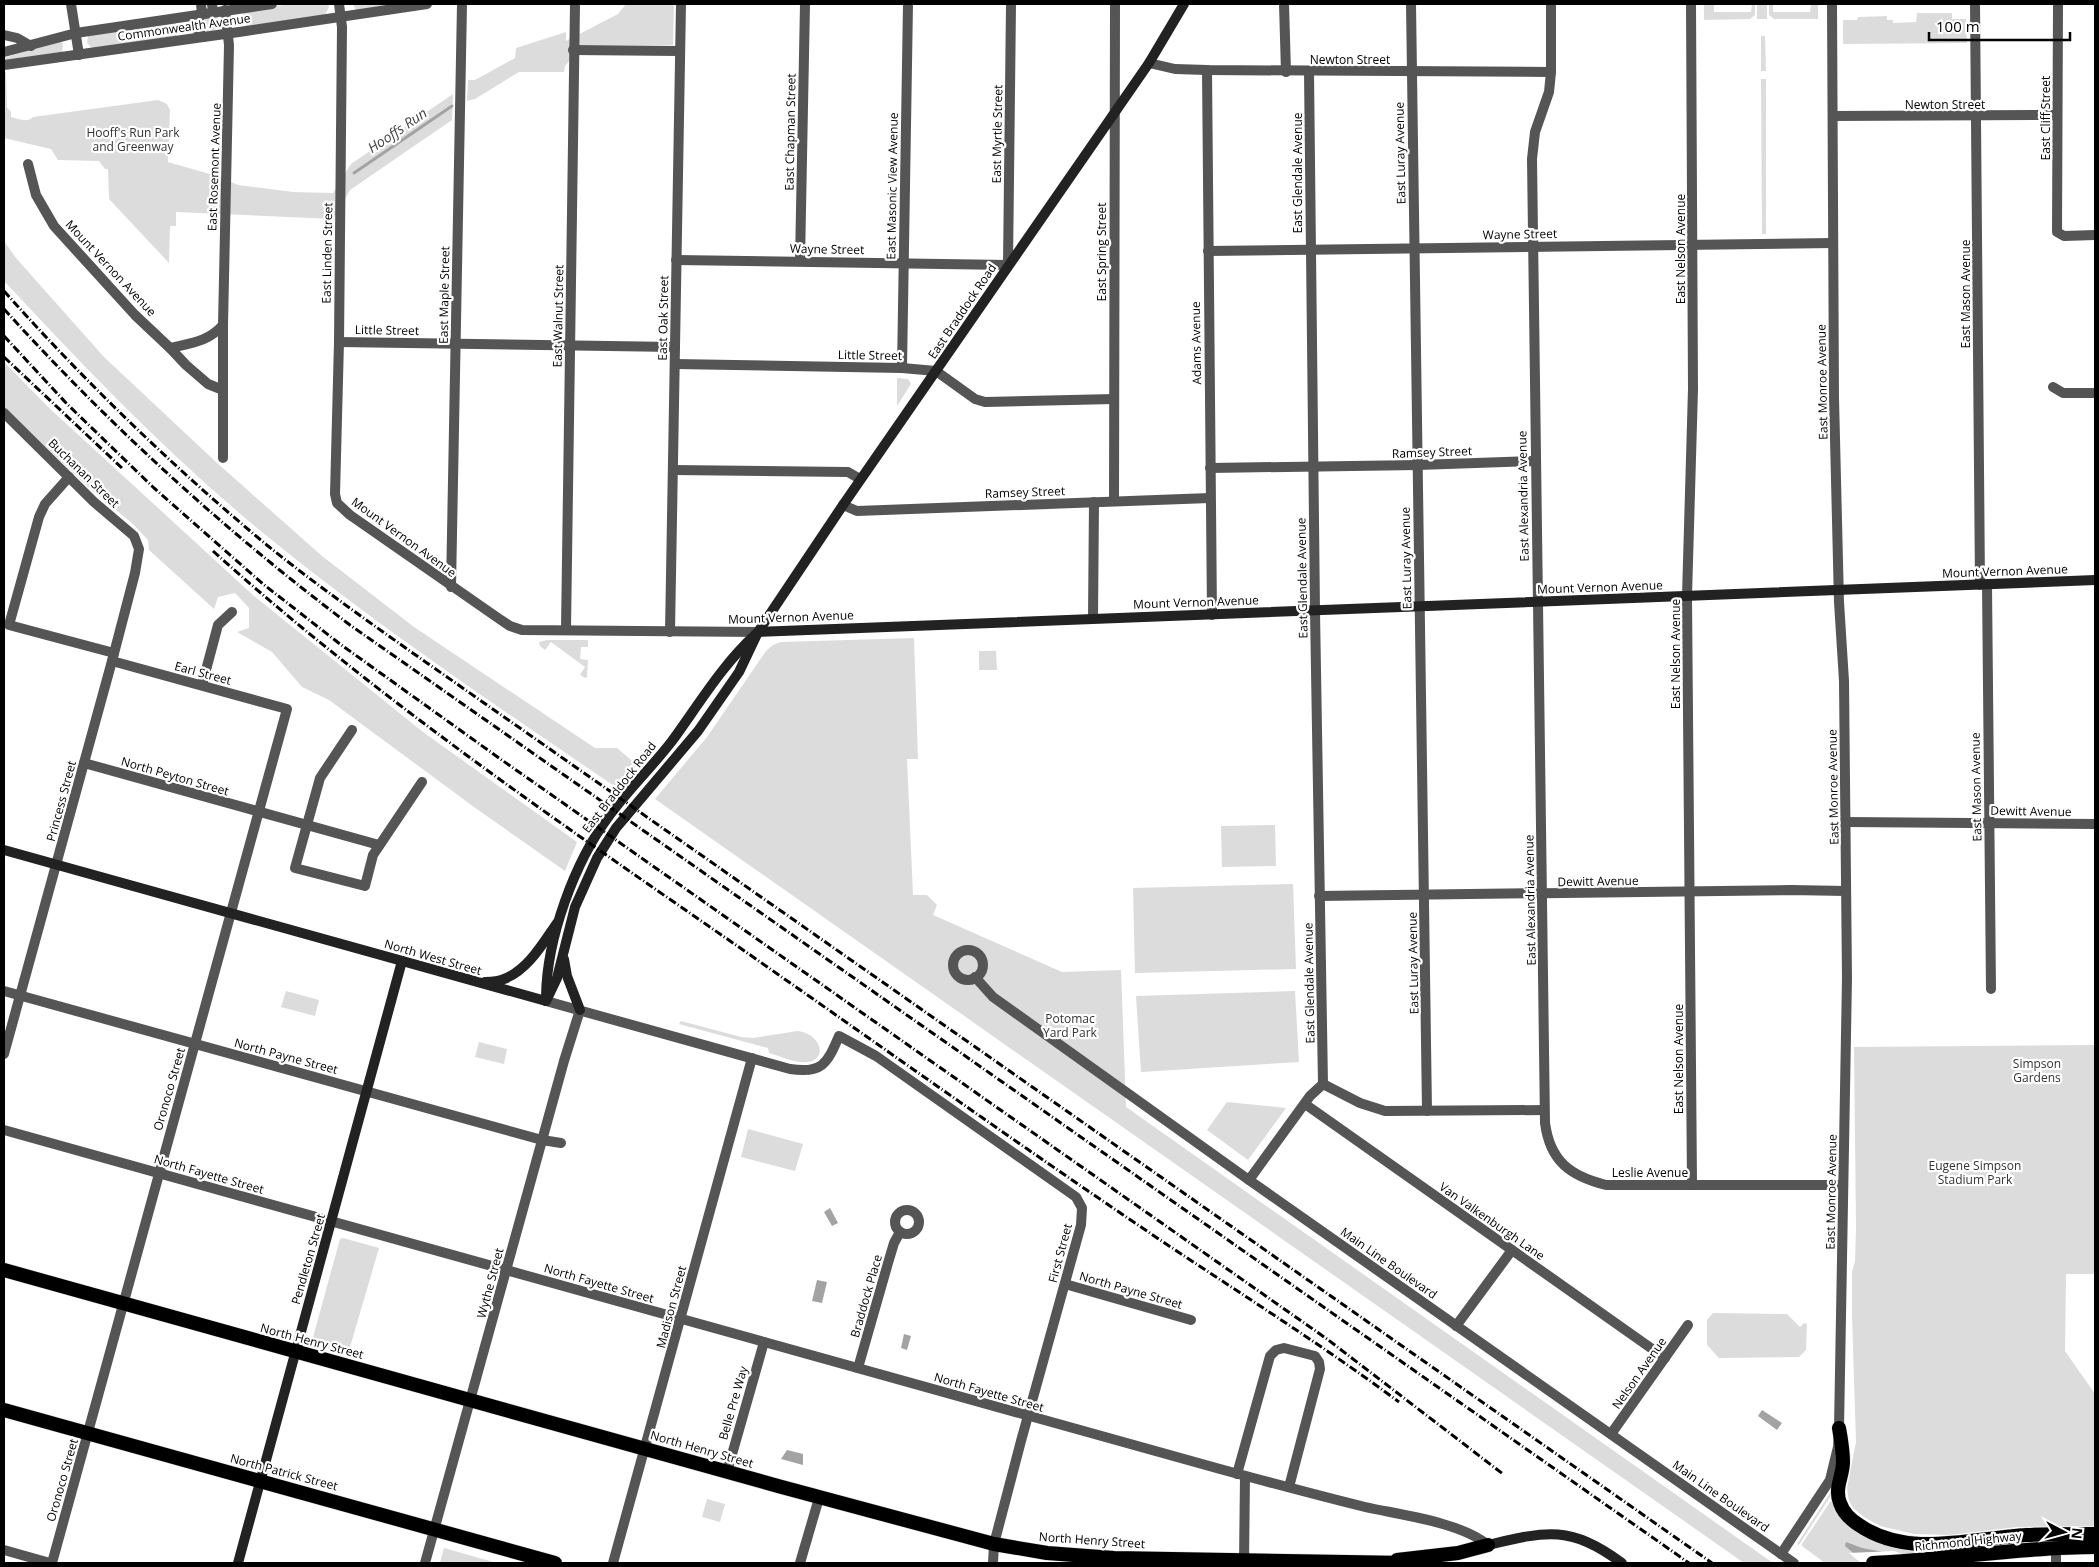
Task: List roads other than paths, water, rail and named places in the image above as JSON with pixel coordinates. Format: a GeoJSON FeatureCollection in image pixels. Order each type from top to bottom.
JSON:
{"type":"FeatureCollection","features":[{"type":"Feature","properties":{"kind":"highway","name":"North Henry Street"},"geometry":{"type":"LineString","coordinates":[[4,1270],[646,1448],[819,1498],[994,1544],[1029,1551],[1078,1556],[1244,1562],[1407,1563]]}},
{"type":"Feature","properties":{"kind":"highway","name":"North Patrick Street"},"geometry":{"type":"LineString","coordinates":[[4,1410],[435,1528],[555,1563]]}},
{"type":"Feature","properties":{"kind":"highway"},"geometry":{"type":"LineString","coordinates":[[1840,1428],[1843,1463],[1838,1481],[1839,1502],[1848,1517],[1866,1530],[1877,1535],[1902,1542],[1930,1544],[2026,1535],[2095,1534]]}},
{"type":"Feature","properties":{"kind":"highway"},"geometry":{"type":"LineString","coordinates":[[1374,1562],[1458,1553],[1488,1545]]}},
{"type":"Feature","properties":{"kind":"highway","name":"Richmond Highway"},"geometry":{"type":"LineString","coordinates":[[1873,1563],[1932,1560],[2056,1548],[2095,1547]]}},
{"type":"Feature","properties":{"kind":"main road","name":"East Braddock Road"},"geometry":{"type":"LineString","coordinates":[[546,1001],[557,978],[575,907],[597,858],[616,828],[698,731],[739,672],[758,632],[860,479],[1149,63],[1184,4]]}},
{"type":"Feature","properties":{"kind":"main road","name":"Mount Vernon Avenue"},"geometry":{"type":"LineString","coordinates":[[758,632],[2095,580]]}},
{"type":"Feature","properties":{"kind":"main road","name":"East Braddock Road"},"geometry":{"type":"LineString","coordinates":[[546,1001],[547,976],[561,916],[578,867],[588,847],[609,816],[672,740],[736,651],[758,632]]}},
{"type":"Feature","properties":{"kind":"main road","name":"North West Street"},"geometry":{"type":"LineString","coordinates":[[4,850],[546,1001]]}},
{"type":"Feature","properties":{"kind":"main road"},"geometry":{"type":"LineString","coordinates":[[481,983],[503,980],[520,970],[532,957],[561,916]]}},
{"type":"Feature","properties":{"kind":"main road"},"geometry":{"type":"LineString","coordinates":[[563,949],[567,976],[580,1010]]}},
{"type":"Feature","properties":{"kind":"main road","name":"Pendleton Street"},"geometry":{"type":"LineString","coordinates":[[238,1563],[402,961]]}},
{"type":"Feature","properties":{"kind":"main road"},"geometry":{"type":"LineString","coordinates":[[1488,1545],[1532,1535],[1561,1534],[1590,1542],[1622,1563]]}},
{"type":"Feature","properties":{"kind":"street"},"geometry":{"type":"LineString","coordinates":[[71,4],[79,55]]}},
{"type":"Feature","properties":{"kind":"street","name":"Commonwealth Avenue"},"geometry":{"type":"LineString","coordinates":[[4,52],[76,33],[201,9],[225,10],[272,4]]}},
{"type":"Feature","properties":{"kind":"street","name":"East Linden Street"},"geometry":{"type":"LineString","coordinates":[[337,503],[335,494],[341,16],[339,4]]}},
{"type":"Feature","properties":{"kind":"street","name":"Commonwealth Avenue"},"geometry":{"type":"LineString","coordinates":[[4,65],[427,4]]}},
{"type":"Feature","properties":{"kind":"street","name":"East Maple Street"},"geometry":{"type":"LineString","coordinates":[[451,587],[462,4]]}},
{"type":"Feature","properties":{"kind":"street","name":"East Walnut Street"},"geometry":{"type":"LineString","coordinates":[[566,629],[575,4]]}},
{"type":"Feature","properties":{"kind":"street","name":"East Oak Street"},"geometry":{"type":"LineString","coordinates":[[670,632],[681,4]]}},
{"type":"Feature","properties":{"kind":"street","name":"East Chapman Street"},"geometry":{"type":"LineString","coordinates":[[800,261],[805,4]]}},
{"type":"Feature","properties":{"kind":"street","name":"East Masonic View Avenue"},"geometry":{"type":"LineString","coordinates":[[902,368],[908,4]]}},
{"type":"Feature","properties":{"kind":"street","name":"East Myrtle Street"},"geometry":{"type":"LineString","coordinates":[[1008,265],[1012,4]]}},
{"type":"Feature","properties":{"kind":"street","name":"East Spring Street"},"geometry":{"type":"LineString","coordinates":[[1114,501],[1113,115],[1115,4]]}},
{"type":"Feature","properties":{"kind":"street"},"geometry":{"type":"LineString","coordinates":[[1284,4],[1286,72]]}},
{"type":"Feature","properties":{"kind":"street","name":"East Luray Avenue"},"geometry":{"type":"LineString","coordinates":[[1411,4],[1427,1111]]}},
{"type":"Feature","properties":{"kind":"street","name":"East Alexandria Avenue"},"geometry":{"type":"LineString","coordinates":[[1544,1110],[1539,602],[1534,461],[1532,146],[1534,132],[1549,92],[1551,72],[1550,4]]}},
{"type":"Feature","properties":{"kind":"street","name":"East Nelson Avenue"},"geometry":{"type":"LineString","coordinates":[[1691,4],[1693,389],[1687,596],[1692,1184]]}},
{"type":"Feature","properties":{"kind":"street","name":"East Monroe Avenue"},"geometry":{"type":"LineString","coordinates":[[1781,1554],[1830,1480],[1838,1447],[1840,1428],[1847,1032],[1846,822],[1844,681],[1839,590],[1834,408],[1832,4]]}},
{"type":"Feature","properties":{"kind":"street","name":"East Mason Avenue"},"geometry":{"type":"LineString","coordinates":[[1975,4],[1989,822],[1990,989]]}},
{"type":"Feature","properties":{"kind":"street","name":"East Cliff Street"},"geometry":{"type":"LineString","coordinates":[[2058,4],[2057,232],[2064,236],[2095,235]]}},
{"type":"Feature","properties":{"kind":"street"},"geometry":{"type":"LineString","coordinates":[[201,9],[195,26],[198,33],[204,37]]}},
{"type":"Feature","properties":{"kind":"street","name":"East Rosemont Avenue"},"geometry":{"type":"LineString","coordinates":[[223,458],[223,325],[229,84],[228,34],[225,10]]}},
{"type":"Feature","properties":{"kind":"street"},"geometry":{"type":"LineString","coordinates":[[4,35],[16,38],[30,46]]}},
{"type":"Feature","properties":{"kind":"street"},"geometry":{"type":"LineString","coordinates":[[573,50],[680,50]]}},
{"type":"Feature","properties":{"kind":"street","name":"Newton Street"},"geometry":{"type":"LineString","coordinates":[[1149,63],[1175,69],[1286,72],[1551,72]]}},
{"type":"Feature","properties":{"kind":"street","name":"Adams Avenue"},"geometry":{"type":"LineString","coordinates":[[1207,70],[1212,614]]}},
{"type":"Feature","properties":{"kind":"street","name":"East Glendale Avenue"},"geometry":{"type":"LineString","coordinates":[[1309,72],[1315,611],[1320,896],[1326,1086]]}},
{"type":"Feature","properties":{"kind":"street","name":"Newton Street"},"geometry":{"type":"LineString","coordinates":[[1833,116],[2057,115]]}},
{"type":"Feature","properties":{"kind":"street","name":"Mount Vernon Avenue"},"geometry":{"type":"LineString","coordinates":[[28,164],[36,195],[54,226],[136,315],[186,365],[208,384],[222,390]]}},
{"type":"Feature","properties":{"kind":"street","name":"Wayne Street"},"geometry":{"type":"LineString","coordinates":[[1208,251],[1833,243]]}},
{"type":"Feature","properties":{"kind":"street","name":"Wayne Street"},"geometry":{"type":"LineString","coordinates":[[676,260],[1008,265]]}},
{"type":"Feature","properties":{"kind":"street"},"geometry":{"type":"LineString","coordinates":[[170,348],[202,342],[216,333],[223,325]]}},
{"type":"Feature","properties":{"kind":"street","name":"Little Street"},"geometry":{"type":"LineString","coordinates":[[338,342],[675,347]]}},
{"type":"Feature","properties":{"kind":"street","name":"Little Street"},"geometry":{"type":"LineString","coordinates":[[675,364],[902,368],[936,371]]}},
{"type":"Feature","properties":{"kind":"street"},"geometry":{"type":"LineString","coordinates":[[936,371],[975,399],[985,402],[1114,399]]}},
{"type":"Feature","properties":{"kind":"street"},"geometry":{"type":"LineString","coordinates":[[2053,387],[2063,393],[2095,393]]}},
{"type":"Feature","properties":{"kind":"street","name":"Buchanan Street"},"geometry":{"type":"LineString","coordinates":[[4,413],[94,502],[134,536],[138,542],[138,554]]}},
{"type":"Feature","properties":{"kind":"street","name":"Ramsey Street"},"geometry":{"type":"LineString","coordinates":[[1210,468],[1534,461]]}},
{"type":"Feature","properties":{"kind":"street"},"geometry":{"type":"LineString","coordinates":[[673,470],[848,472],[860,479]]}},
{"type":"Feature","properties":{"kind":"street","name":"Earl Street"},"geometry":{"type":"LineString","coordinates":[[69,477],[44,504],[9,625],[286,709]]}},
{"type":"Feature","properties":{"kind":"street","name":"Ramsey Street"},"geometry":{"type":"LineString","coordinates":[[843,505],[856,511],[1210,498]]}},
{"type":"Feature","properties":{"kind":"street"},"geometry":{"type":"LineString","coordinates":[[1093,618],[1094,502]]}},
{"type":"Feature","properties":{"kind":"street","name":"Mount Vernon Avenue"},"geometry":{"type":"LineString","coordinates":[[337,503],[350,515],[451,587],[510,626],[522,630],[758,632]]}},
{"type":"Feature","properties":{"kind":"street","name":"Princess Street"},"geometry":{"type":"LineString","coordinates":[[4,1054],[113,657],[138,554]]}},
{"type":"Feature","properties":{"kind":"street"},"geometry":{"type":"LineString","coordinates":[[202,685],[218,625],[232,612]]}},
{"type":"Feature","properties":{"kind":"street","name":"Oronoco Street"},"geometry":{"type":"LineString","coordinates":[[51,1563],[286,709]]}},
{"type":"Feature","properties":{"kind":"street"},"geometry":{"type":"LineString","coordinates":[[352,730],[320,778],[295,868],[365,886],[372,855],[422,782]]}},
{"type":"Feature","properties":{"kind":"street","name":"North Peyton Street"},"geometry":{"type":"LineString","coordinates":[[84,763],[379,845]]}},
{"type":"Feature","properties":{"kind":"street","name":"Dewitt Avenue"},"geometry":{"type":"LineString","coordinates":[[1846,822],[2095,824]]}},
{"type":"Feature","properties":{"kind":"street","name":"Dewitt Avenue"},"geometry":{"type":"LineString","coordinates":[[1320,896],[1846,891]]}},
{"type":"Feature","properties":{"kind":"street","name":"Main Line Boulevard"},"geometry":{"type":"LineString","coordinates":[[975,978],[993,997],[1249,1180],[1794,1563]]}},
{"type":"Feature","properties":{"kind":"street","name":"North Payne Street"},"geometry":{"type":"LineString","coordinates":[[4,991],[542,1140],[561,1143]]}},
{"type":"Feature","properties":{"kind":"street","name":"North West Street"},"geometry":{"type":"LineString","coordinates":[[546,1001],[790,1069],[811,1071],[826,1062],[839,1036]]}},
{"type":"Feature","properties":{"kind":"street","name":"Wythe Street"},"geometry":{"type":"LineString","coordinates":[[425,1563],[542,1140],[580,1010]]}},
{"type":"Feature","properties":{"kind":"street","name":"First Street"},"geometry":{"type":"LineString","coordinates":[[839,1036],[876,1056],[1076,1197],[1082,1208],[1082,1220],[994,1544],[993,1563]]}},
{"type":"Feature","properties":{"kind":"street","name":"Madison Street"},"geometry":{"type":"LineString","coordinates":[[613,1563],[752,1058]]}},
{"type":"Feature","properties":{"kind":"street"},"geometry":{"type":"LineString","coordinates":[[1249,1180],[1310,1096],[1326,1086],[1377,1110],[1544,1110]]}},
{"type":"Feature","properties":{"kind":"street","name":"Van Valkenburgh Lane"},"geometry":{"type":"LineString","coordinates":[[1305,1104],[1665,1358]]}},
{"type":"Feature","properties":{"kind":"street","name":"Leslie Avenue"},"geometry":{"type":"LineString","coordinates":[[1544,1110],[1546,1132],[1552,1151],[1560,1162],[1578,1176],[1606,1184],[1843,1185]]}},
{"type":"Feature","properties":{"kind":"street","name":"North Fayette Street"},"geometry":{"type":"LineString","coordinates":[[4,1130],[1241,1475],[1449,1526],[1475,1536],[1488,1545]]}},
{"type":"Feature","properties":{"kind":"street","name":"Braddock Place"},"geometry":{"type":"LineString","coordinates":[[858,1368],[892,1250],[900,1232]]}},
{"type":"Feature","properties":{"kind":"street"},"geometry":{"type":"LineString","coordinates":[[1456,1326],[1512,1250]]}},
{"type":"Feature","properties":{"kind":"street","name":"North Payne Street"},"geometry":{"type":"LineString","coordinates":[[1065,1284],[1191,1320]]}},
{"type":"Feature","properties":{"kind":"street","name":"Nelson Avenue"},"geometry":{"type":"LineString","coordinates":[[1611,1434],[1688,1325]]}},
{"type":"Feature","properties":{"kind":"street","name":"Belle Pre Way"},"geometry":{"type":"LineString","coordinates":[[727,1472],[764,1342]]}},
{"type":"Feature","properties":{"kind":"street"},"geometry":{"type":"LineString","coordinates":[[1244,1562],[1241,1475],[1270,1356],[1276,1350],[1284,1348],[1314,1356],[1319,1362],[1320,1369],[1289,1487]]}},
{"type":"Feature","properties":{"kind":"street"},"geometry":{"type":"LineString","coordinates":[[800,1563],[819,1498]]}},
{"type":"Feature","properties":{"kind":"street"},"geometry":{"type":"LineString","coordinates":[[2056,1548],[2056,1563]]}},
{"type":"Feature","properties":{"kind":"street"},"geometry":{"type":"LineString","coordinates":[[4,1550],[51,1563]]}},
{"type":"Feature","properties":{"kind":"waterway","name":"Hooffs Run"},"geometry":{"type":"LineString","coordinates":[[354,173],[452,106]]}},
{"type":"Feature","properties":{"kind":"railway"},"geometry":{"type":"LineString","coordinates":[[4,291],[98,391],[198,486],[268,546],[326,591],[1712,1563]]}},
{"type":"Feature","properties":{"kind":"railway"},"geometry":{"type":"LineString","coordinates":[[4,309],[85,394],[170,475],[258,552],[350,625],[1689,1563]]}},
{"type":"Feature","properties":{"kind":"railway"},"geometry":{"type":"LineString","coordinates":[[4,336],[67,404],[154,488],[263,584],[340,644],[499,758],[1327,1339],[1503,1474]]}},
{"type":"Feature","properties":{"kind":"railway"},"geometry":{"type":"LineString","coordinates":[[4,357],[123,469]]}},
{"type":"Feature","properties":{"kind":"railway"},"geometry":{"type":"LineString","coordinates":[[213,551],[322,644],[492,774],[1079,1185],[1302,1334],[1399,1402]]}},
{"type":"Feature","properties":{"kind":"park label","name":"Hooff's Run Park and Greenway"},"geometry":{"type":"Point","coordinates":[133,139]}},
{"type":"Feature","properties":{"kind":"park label","name":"Potomac Yard Park"},"geometry":{"type":"Point","coordinates":[1070,1025]}},
{"type":"Feature","properties":{"kind":"park label","name":"Simpson Gardens"},"geometry":{"type":"Point","coordinates":[2037,1070]}},
{"type":"Feature","properties":{"kind":"park label","name":"Eugene Simpson Stadium Park"},"geometry":{"type":"Point","coordinates":[1975,1172]}}]}
